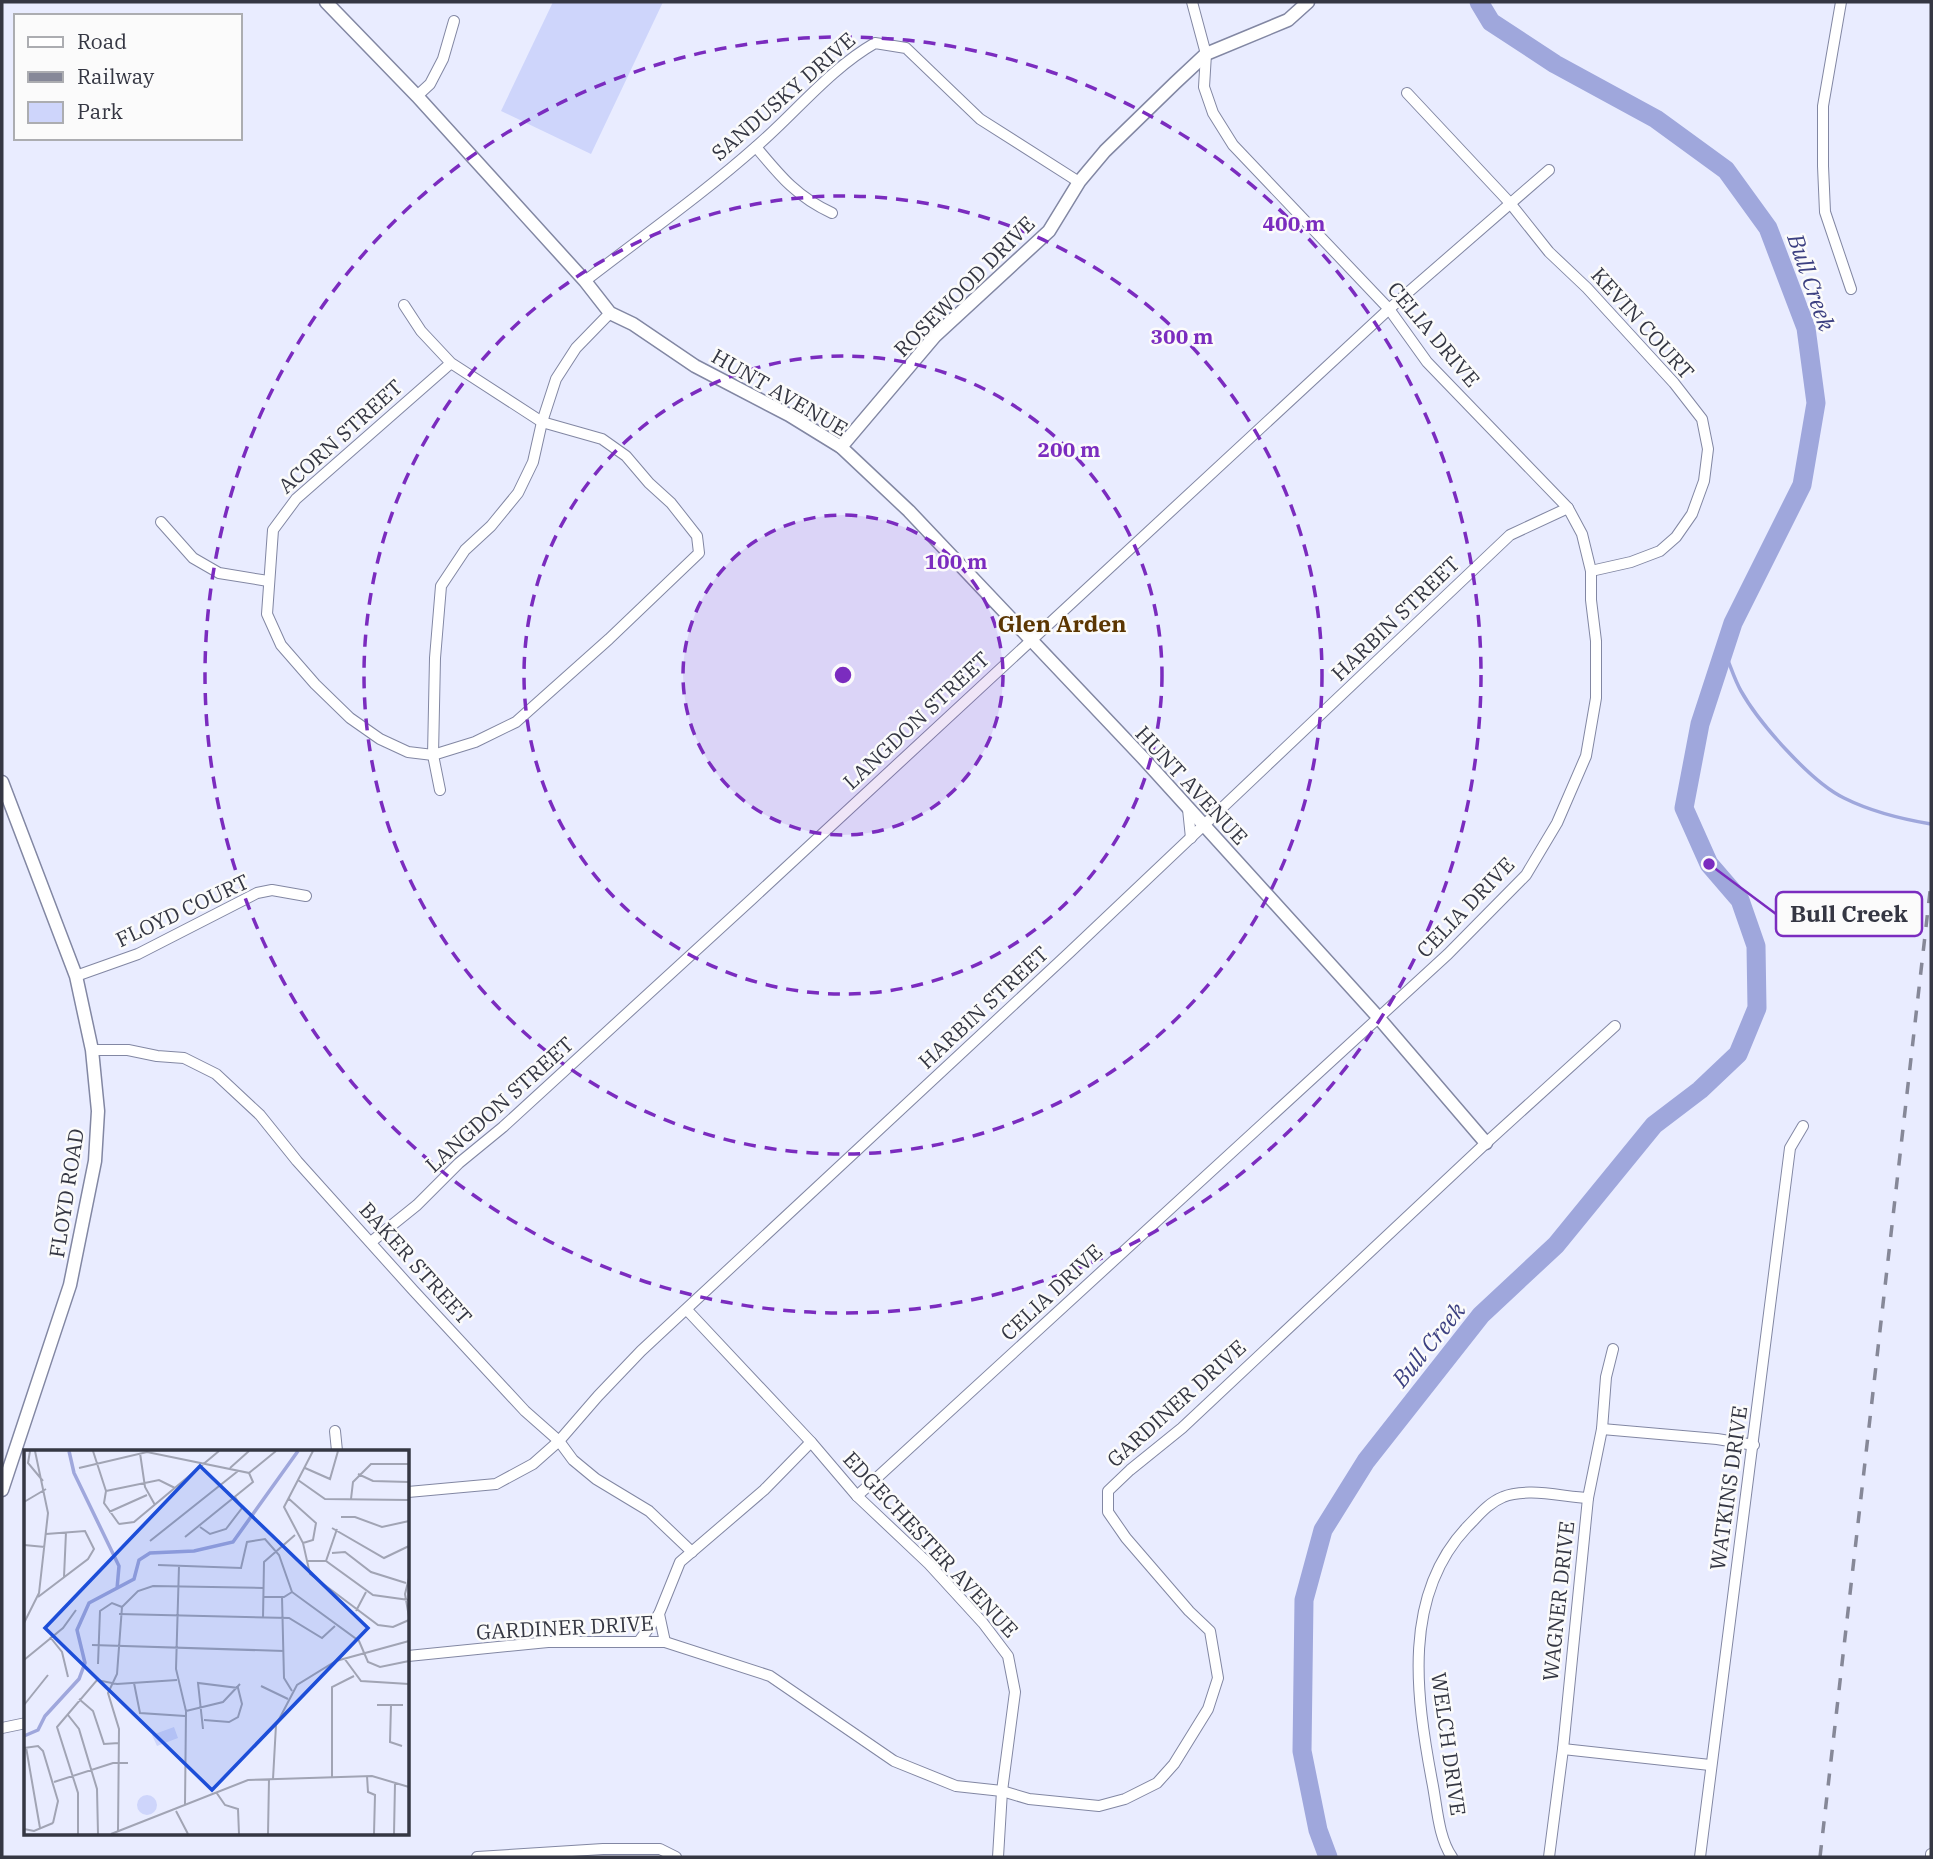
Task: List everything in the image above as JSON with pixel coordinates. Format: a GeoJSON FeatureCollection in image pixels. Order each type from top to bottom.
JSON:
{"type":"FeatureCollection","features":[{"type":"Feature","properties":{"kind":"street","name":"HUNT AVENUE"},"geometry":{"type":"LineString","coordinates":[[326,2],[417,96],[585,281],[610,313],[633,324],[695,366],[789,415],[841,447],[909,512],[1203,825],[1378,1017],[1486,1143]]}},
{"type":"Feature","properties":{"kind":"street","name":"CELIA DRIVE"},"geometry":{"type":"LineString","coordinates":[[858,1496],[1448,954],[1526,875],[1557,823],[1586,756],[1596,698],[1596,641],[1591,571],[1582,534],[1567,508],[1427,362],[1389,309],[1233,145],[1213,113],[1204,87],[1206,54],[1192,2]]}},
{"type":"Feature","properties":{"kind":"street","name":"ROSEWOOD DRIVE"},"geometry":{"type":"LineString","coordinates":[[841,447],[935,336],[1049,231],[1079,182],[1105,151],[1206,54],[1288,20],[1308,2]]}},
{"type":"Feature","properties":{"kind":"street"},"geometry":{"type":"LineString","coordinates":[[1841,2],[1823,106],[1823,166],[1825,212],[1851,289]]}},
{"type":"Feature","properties":{"kind":"street"},"geometry":{"type":"LineString","coordinates":[[417,96],[430,85],[443,59],[454,21]]}},
{"type":"Feature","properties":{"kind":"street","name":"SANDUSKY DRIVE"},"geometry":{"type":"LineString","coordinates":[[585,281],[756,147],[793,115],[819,85],[859,52],[875,43],[906,48],[980,119],[1079,182]]}},
{"type":"Feature","properties":{"kind":"street","name":"KEVIN COURT"},"geometry":{"type":"LineString","coordinates":[[1407,93],[1510,203],[1549,252],[1587,288],[1674,383],[1702,419],[1708,449],[1704,481],[1692,514],[1676,537],[1660,551],[1640,559],[1591,571]]}},
{"type":"Feature","properties":{"kind":"street"},"geometry":{"type":"LineString","coordinates":[[756,147],[786,183],[811,203],[832,213]]}},
{"type":"Feature","properties":{"kind":"street","name":"LANGDON STREET"},"geometry":{"type":"LineString","coordinates":[[371,1242],[417,1205],[459,1163],[503,1127],[702,945],[1389,309],[1549,170]]}},
{"type":"Feature","properties":{"kind":"street"},"geometry":{"type":"LineString","coordinates":[[404,305],[421,331],[451,363],[542,422],[601,439],[626,456],[649,484],[671,503],[697,536],[699,552],[516,722],[475,742],[433,755]]}},
{"type":"Feature","properties":{"kind":"street"},"geometry":{"type":"LineString","coordinates":[[440,790],[433,755],[435,657],[441,586],[465,550],[491,526],[518,493],[533,461],[556,379],[576,348],[610,313]]}},
{"type":"Feature","properties":{"kind":"street","name":"ACORN STREET"},"geometry":{"type":"LineString","coordinates":[[433,755],[408,752],[380,739],[350,718],[315,684],[281,645],[267,614],[268,581],[273,530],[296,499],[451,363]]}},
{"type":"Feature","properties":{"kind":"street","name":"HARBIN STREET"},"geometry":{"type":"LineString","coordinates":[[410,1492],[496,1484],[533,1464],[559,1441],[642,1351],[1191,838],[1510,535],[1567,508]]}},
{"type":"Feature","properties":{"kind":"street"},"geometry":{"type":"LineString","coordinates":[[162,522],[193,558],[219,573],[268,581]]}},
{"type":"Feature","properties":{"kind":"street","name":"FLOYD ROAD"},"geometry":{"type":"LineString","coordinates":[[2,782],[76,976],[93,1050],[98,1111],[95,1161],[70,1285],[2,1490]]}},
{"type":"Feature","properties":{"kind":"street"},"geometry":{"type":"LineString","coordinates":[[1188,809],[1191,838]]}},
{"type":"Feature","properties":{"kind":"street","name":"FLOYD COURT"},"geometry":{"type":"LineString","coordinates":[[76,976],[138,954],[257,893],[272,890],[306,896]]}},
{"type":"Feature","properties":{"kind":"street","name":"GARDINER DRIVE"},"geometry":{"type":"LineString","coordinates":[[410,1656],[548,1642],[665,1642],[770,1676],[894,1761],[956,1786],[1002,1791],[1029,1799],[1099,1806],[1125,1799],[1157,1783],[1174,1765],[1208,1709],[1218,1678],[1215,1650],[1210,1631],[1189,1611],[1114,1521],[1108,1512],[1108,1491],[1182,1428],[1615,1026]]}},
{"type":"Feature","properties":{"kind":"street","name":"BAKER STREET"},"geometry":{"type":"LineString","coordinates":[[93,1050],[128,1050],[184,1058],[216,1074],[260,1115],[297,1161],[525,1411],[559,1441],[573,1460],[588,1473],[649,1511],[692,1552]]}},
{"type":"Feature","properties":{"kind":"street","name":"WATKINS DRIVE"},"geometry":{"type":"LineString","coordinates":[[1700,1857],[1790,1148],[1802,1126]]}},
{"type":"Feature","properties":{"kind":"street","name":"EDGECHESTER AVENUE"},"geometry":{"type":"LineString","coordinates":[[687,1310],[858,1496],[929,1564],[983,1623],[1008,1656],[1015,1692],[1002,1791],[998,1857]]}},
{"type":"Feature","properties":{"kind":"street","name":"WAGNER DRIVE"},"geometry":{"type":"LineString","coordinates":[[1549,1857],[1563,1749],[1588,1498],[1601,1429],[1606,1377],[1613,1349]]}},
{"type":"Feature","properties":{"kind":"street"},"geometry":{"type":"LineString","coordinates":[[1601,1429],[1717,1439],[1754,1445]]}},
{"type":"Feature","properties":{"kind":"street"},"geometry":{"type":"LineString","coordinates":[[335,1431],[337,1450]]}},
{"type":"Feature","properties":{"kind":"street"},"geometry":{"type":"LineString","coordinates":[[640,1640],[659,1614],[680,1562],[764,1490],[811,1442]]}},
{"type":"Feature","properties":{"kind":"street","name":"WELCH DRIVE"},"geometry":{"type":"LineString","coordinates":[[1452,1857],[1446,1848],[1437,1808],[1426,1751],[1418,1682],[1420,1638],[1430,1583],[1453,1543],[1484,1509],[1500,1498],[1520,1494],[1588,1498]]}},
{"type":"Feature","properties":{"kind":"street"},"geometry":{"type":"LineString","coordinates":[[659,1614],[665,1642]]}},
{"type":"Feature","properties":{"kind":"street"},"geometry":{"type":"LineString","coordinates":[[2,1728],[24,1723]]}},
{"type":"Feature","properties":{"kind":"street"},"geometry":{"type":"LineString","coordinates":[[1563,1749],[1710,1765]]}},
{"type":"Feature","properties":{"kind":"street"},"geometry":{"type":"LineString","coordinates":[[477,1857],[603,1849],[660,1849],[676,1857]]}},
{"type":"Feature","properties":{"kind":"green space"},"geometry":{"type":"Polygon","coordinates":[[[553,2],[663,2],[591,154],[501,111],[553,2]]]}},
{"type":"Feature","properties":{"kind":"waterway","name":"Bull Creek"},"geometry":{"type":"LineString","coordinates":[[1328,1857],[1318,1830],[1302,1751],[1304,1600],[1323,1530],[1366,1461],[1481,1315],[1556,1245],[1654,1125],[1700,1090],[1738,1054],[1757,1008],[1756,946],[1740,900],[1709,864],[1684,808],[1700,724],[1733,623],[1802,485],[1816,403],[1806,328],[1768,228],[1726,170],[1656,119],[1555,64],[1491,22],[1479,2]]}},
{"type":"Feature","properties":{"kind":"waterway"},"geometry":{"type":"LineString","coordinates":[[1724,651],[1749,704],[1773,735],[1817,779],[1844,798],[1865,807],[1931,824]]}},
{"type":"Feature","properties":{"kind":"railway"},"geometry":{"type":"LineString","coordinates":[[1820,1857],[1931,883]]}},
{"type":"Feature","properties":{"kind":"place","name":"Bull Creek"},"geometry":{"type":"Point","coordinates":[1709,864]}},
{"type":"Feature","properties":{"kind":"district","name":"Glen Arden"},"geometry":{"type":"Point","coordinates":[1062,623]}}]}
